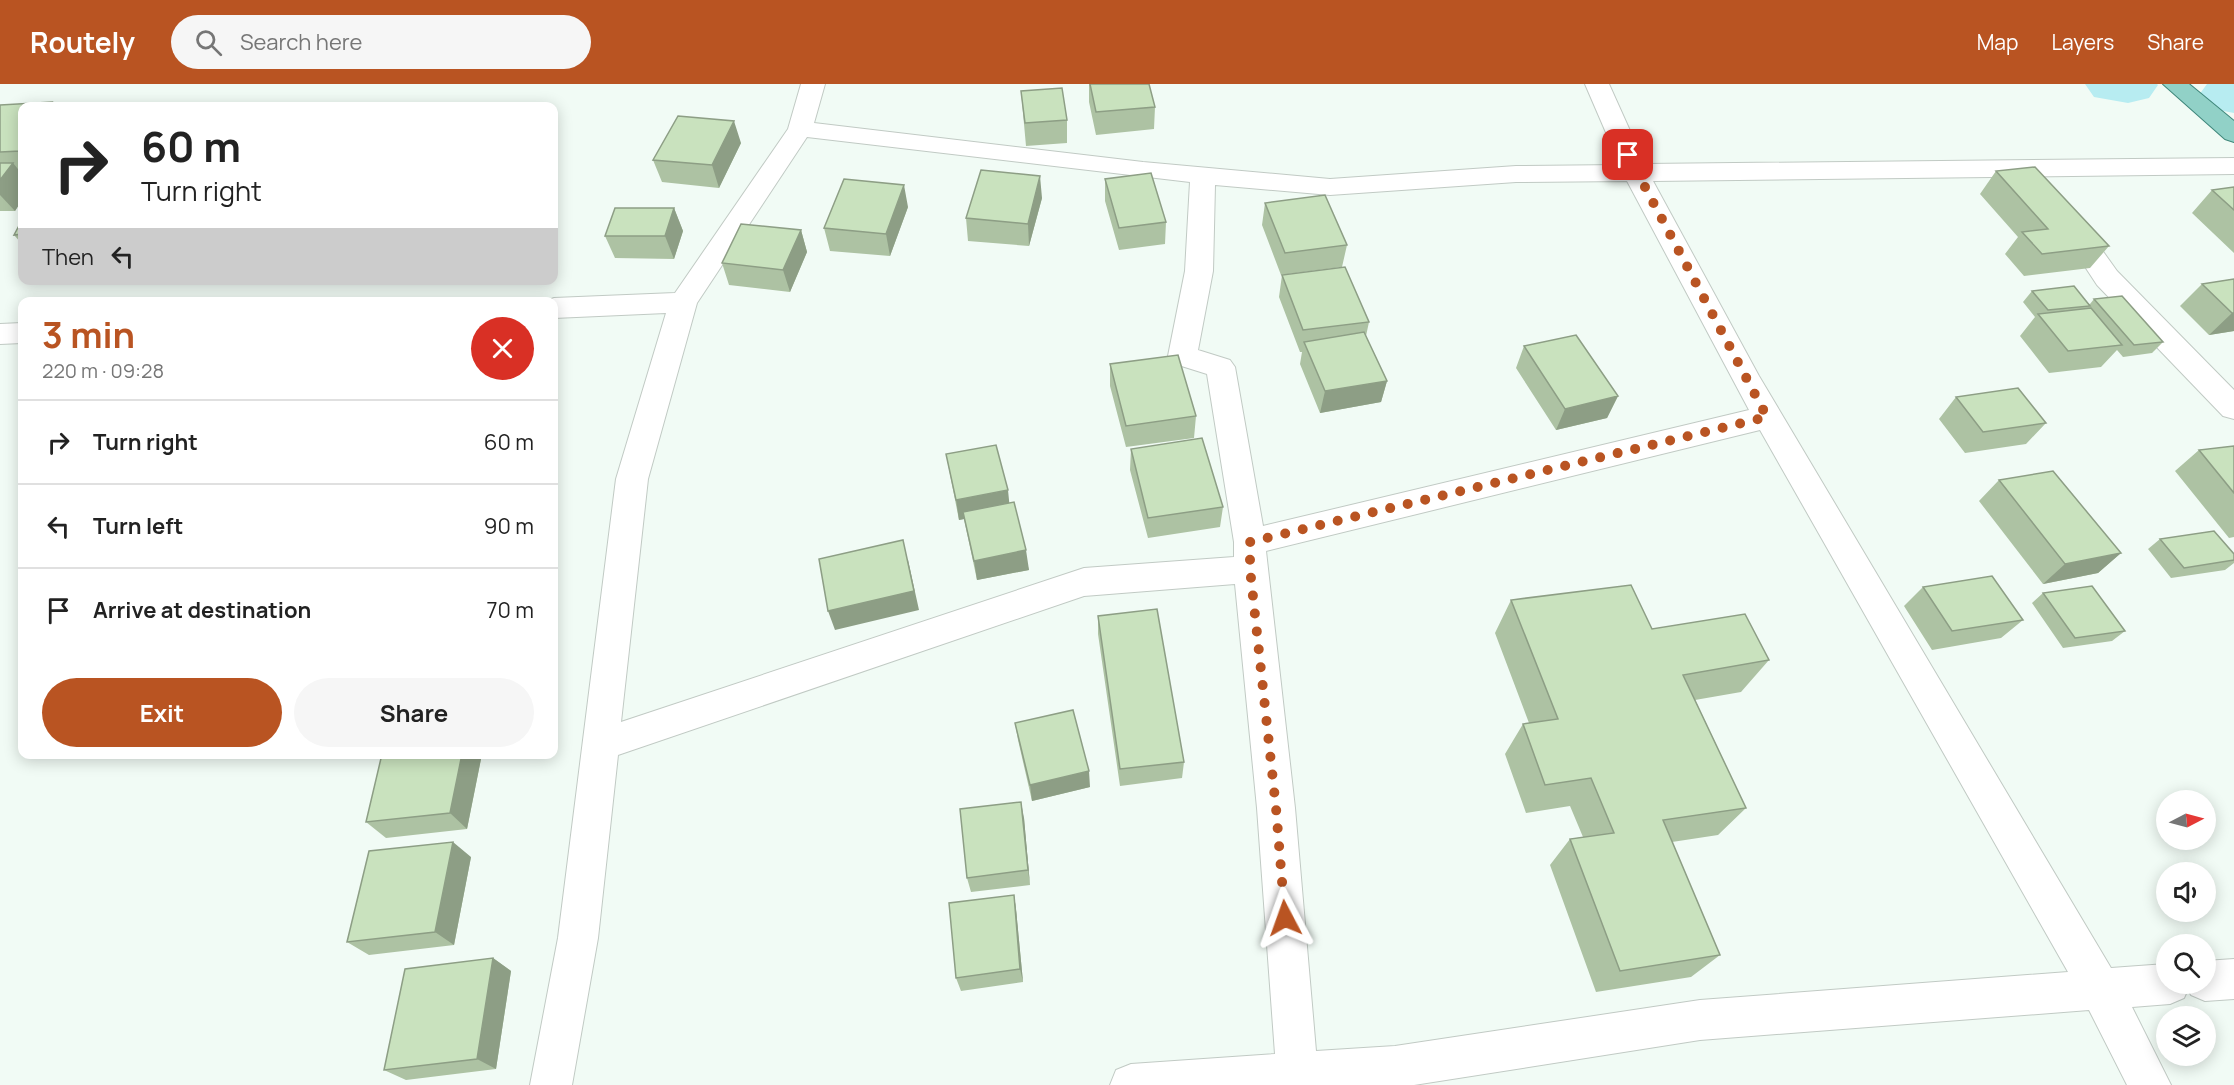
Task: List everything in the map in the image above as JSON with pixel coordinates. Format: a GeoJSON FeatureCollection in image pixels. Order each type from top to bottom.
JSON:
{"type":"FeatureCollection","features":[{"type":"Feature","properties":{"kind":"main road"},"geometry":{"type":"LineString","coordinates":[[2175,84],[2234,134]]}},
{"type":"Feature","properties":{"kind":"street"},"geometry":{"type":"LineString","coordinates":[[551,1085],[578,938],[632,479],[683,302],[800,129],[813,84]]}},
{"type":"Feature","properties":{"kind":"street"},"geometry":{"type":"LineString","coordinates":[[1597,84],[1636,173],[1767,417],[2100,989],[2150,1085]]}},
{"type":"Feature","properties":{"kind":"street"},"geometry":{"type":"LineString","coordinates":[[800,129],[1203,175],[1330,187],[1516,174],[2234,166]]}},
{"type":"Feature","properties":{"kind":"street"},"geometry":{"type":"LineString","coordinates":[[2032,168],[2107,278],[2234,408]]}},
{"type":"Feature","properties":{"kind":"street"},"geometry":{"type":"LineString","coordinates":[[1203,175],[1198,271],[1182,356],[1220,367],[1250,556],[1276,808],[1297,1072]]}},
{"type":"Feature","properties":{"kind":"street"},"geometry":{"type":"LineString","coordinates":[[558,308],[683,302]]}},
{"type":"Feature","properties":{"kind":"street"},"geometry":{"type":"LineString","coordinates":[[0,334],[18,333]]}},
{"type":"Feature","properties":{"kind":"street"},"geometry":{"type":"LineString","coordinates":[[600,745],[1084,582],[1250,556],[1767,417]]}},
{"type":"Feature","properties":{"kind":"street"},"geometry":{"type":"LineString","coordinates":[[2216,980],[2234,979]]}},
{"type":"Feature","properties":{"kind":"street"},"geometry":{"type":"LineString","coordinates":[[1131,1085],[1297,1072],[1397,1076],[1700,1020],[2156,985]]}},
{"type":"Feature","properties":{"kind":"building"},"geometry":{"type":"Polygon","coordinates":[[[1090,84],[1149,84],[1155,107],[1096,112],[1090,84]]]}},
{"type":"Feature","properties":{"kind":"building"},"geometry":{"type":"Polygon","coordinates":[[[1062,88],[1067,120],[1025,123],[1021,91],[1062,88]]]}},
{"type":"Feature","properties":{"kind":"building"},"geometry":{"type":"Polygon","coordinates":[[[18,104],[18,151],[0,152],[0,105],[18,104]]]}},
{"type":"Feature","properties":{"kind":"building"},"geometry":{"type":"Polygon","coordinates":[[[678,116],[734,121],[712,165],[653,160],[678,116]]]}},
{"type":"Feature","properties":{"kind":"building"},"geometry":{"type":"Polygon","coordinates":[[[0,163],[13,163],[0,180],[0,163]]]}},
{"type":"Feature","properties":{"kind":"building"},"geometry":{"type":"Polygon","coordinates":[[[2035,167],[2109,246],[2042,254],[2022,232],[2048,229],[1996,171],[2035,167]]]}},
{"type":"Feature","properties":{"kind":"building"},"geometry":{"type":"Polygon","coordinates":[[[981,170],[1040,176],[1028,224],[966,218],[981,170]]]}},
{"type":"Feature","properties":{"kind":"building"},"geometry":{"type":"Polygon","coordinates":[[[1151,173],[1166,222],[1119,228],[1105,179],[1151,173]]]}},
{"type":"Feature","properties":{"kind":"building"},"geometry":{"type":"Polygon","coordinates":[[[844,179],[904,185],[886,234],[824,228],[844,179]]]}},
{"type":"Feature","properties":{"kind":"building"},"geometry":{"type":"Polygon","coordinates":[[[2234,187],[2234,210],[2212,190],[2234,187]]]}},
{"type":"Feature","properties":{"kind":"building"},"geometry":{"type":"Polygon","coordinates":[[[1325,195],[1347,245],[1285,253],[1265,203],[1325,195]]]}},
{"type":"Feature","properties":{"kind":"building"},"geometry":{"type":"Polygon","coordinates":[[[615,208],[674,208],[665,236],[605,236],[615,208]]]}},
{"type":"Feature","properties":{"kind":"building"},"geometry":{"type":"Polygon","coordinates":[[[741,224],[801,230],[783,270],[722,263],[741,224]]]}},
{"type":"Feature","properties":{"kind":"building"},"geometry":{"type":"Polygon","coordinates":[[[1345,267],[1369,322],[1303,330],[1282,275],[1345,267]]]}},
{"type":"Feature","properties":{"kind":"building"},"geometry":{"type":"Polygon","coordinates":[[[2234,279],[2234,313],[2232,313],[2202,284],[2234,279]]]}},
{"type":"Feature","properties":{"kind":"building"},"geometry":{"type":"Polygon","coordinates":[[[2074,286],[2090,306],[2048,310],[2032,291],[2074,286]]]}},
{"type":"Feature","properties":{"kind":"building"},"geometry":{"type":"Polygon","coordinates":[[[2122,296],[2163,342],[2134,345],[2094,299],[2122,296]]]}},
{"type":"Feature","properties":{"kind":"building"},"geometry":{"type":"Polygon","coordinates":[[[2091,308],[2122,345],[2068,351],[2038,314],[2091,308]]]}},
{"type":"Feature","properties":{"kind":"building"},"geometry":{"type":"Polygon","coordinates":[[[1364,332],[1387,381],[1325,391],[1304,342],[1364,332]]]}},
{"type":"Feature","properties":{"kind":"building"},"geometry":{"type":"Polygon","coordinates":[[[1576,335],[1618,396],[1565,409],[1524,346],[1576,335]]]}},
{"type":"Feature","properties":{"kind":"building"},"geometry":{"type":"Polygon","coordinates":[[[1178,355],[1196,416],[1126,426],[1110,364],[1178,355]]]}},
{"type":"Feature","properties":{"kind":"building"},"geometry":{"type":"Polygon","coordinates":[[[2018,388],[2046,423],[1983,432],[1956,397],[2018,388]]]}},
{"type":"Feature","properties":{"kind":"building"},"geometry":{"type":"Polygon","coordinates":[[[1202,438],[1223,507],[1148,518],[1131,449],[1202,438]]]}},
{"type":"Feature","properties":{"kind":"building"},"geometry":{"type":"Polygon","coordinates":[[[996,445],[1008,490],[956,500],[946,454],[996,445]]]}},
{"type":"Feature","properties":{"kind":"building"},"geometry":{"type":"Polygon","coordinates":[[[2234,446],[2234,493],[2199,450],[2234,446]]]}},
{"type":"Feature","properties":{"kind":"building"},"geometry":{"type":"Polygon","coordinates":[[[2053,471],[2121,553],[2065,564],[1999,480],[2053,471]]]}},
{"type":"Feature","properties":{"kind":"building"},"geometry":{"type":"Polygon","coordinates":[[[1014,502],[1026,550],[974,561],[963,512],[1014,502]]]}},
{"type":"Feature","properties":{"kind":"building"},"geometry":{"type":"Polygon","coordinates":[[[2214,531],[2234,554],[2234,560],[2184,568],[2160,539],[2214,531]]]}},
{"type":"Feature","properties":{"kind":"building"},"geometry":{"type":"Polygon","coordinates":[[[903,540],[914,591],[828,611],[819,559],[903,540]]]}},
{"type":"Feature","properties":{"kind":"building"},"geometry":{"type":"Polygon","coordinates":[[[1992,576],[2023,620],[1952,631],[1923,587],[1992,576]]]}},
{"type":"Feature","properties":{"kind":"building"},"geometry":{"type":"Polygon","coordinates":[[[1631,585],[1652,629],[1745,614],[1769,660],[1683,675],[1746,808],[1663,820],[1720,955],[1620,971],[1570,839],[1614,833],[1591,778],[1545,785],[1523,724],[1558,719],[1511,600],[1631,585]]]}},
{"type":"Feature","properties":{"kind":"building"},"geometry":{"type":"Polygon","coordinates":[[[2092,586],[2125,631],[2075,638],[2043,593],[2092,586]]]}},
{"type":"Feature","properties":{"kind":"building"},"geometry":{"type":"Polygon","coordinates":[[[1157,609],[1184,762],[1120,769],[1098,616],[1157,609]]]}},
{"type":"Feature","properties":{"kind":"building"},"geometry":{"type":"Polygon","coordinates":[[[1073,710],[1089,771],[1030,785],[1015,723],[1073,710]]]}},
{"type":"Feature","properties":{"kind":"building"},"geometry":{"type":"Polygon","coordinates":[[[381,759],[461,759],[450,813],[366,822],[381,759]]]}},
{"type":"Feature","properties":{"kind":"building"},"geometry":{"type":"Polygon","coordinates":[[[1021,802],[1028,870],[967,878],[960,809],[1021,802]]]}},
{"type":"Feature","properties":{"kind":"building"},"geometry":{"type":"Polygon","coordinates":[[[453,842],[435,932],[347,942],[369,851],[453,842]]]}},
{"type":"Feature","properties":{"kind":"building"},"geometry":{"type":"Polygon","coordinates":[[[1014,895],[1020,969],[956,978],[949,903],[1014,895]]]}},
{"type":"Feature","properties":{"kind":"building"},"geometry":{"type":"Polygon","coordinates":[[[493,958],[477,1059],[384,1070],[405,969],[493,958]]]}},
{"type":"Feature","properties":{"kind":"waterway"},"geometry":{"type":"LineString","coordinates":[[2115,84],[2128,85]]}},
{"type":"Feature","properties":{"kind":"waterway"},"geometry":{"type":"LineString","coordinates":[[2229,95],[2234,95]]}},
{"type":"Feature","properties":{"kind":"route"},"geometry":{"type":"LineString","coordinates":[[1285,918],[1276,808],[1250,569],[1250,542],[1767,417],[1628,155]]}}]}
